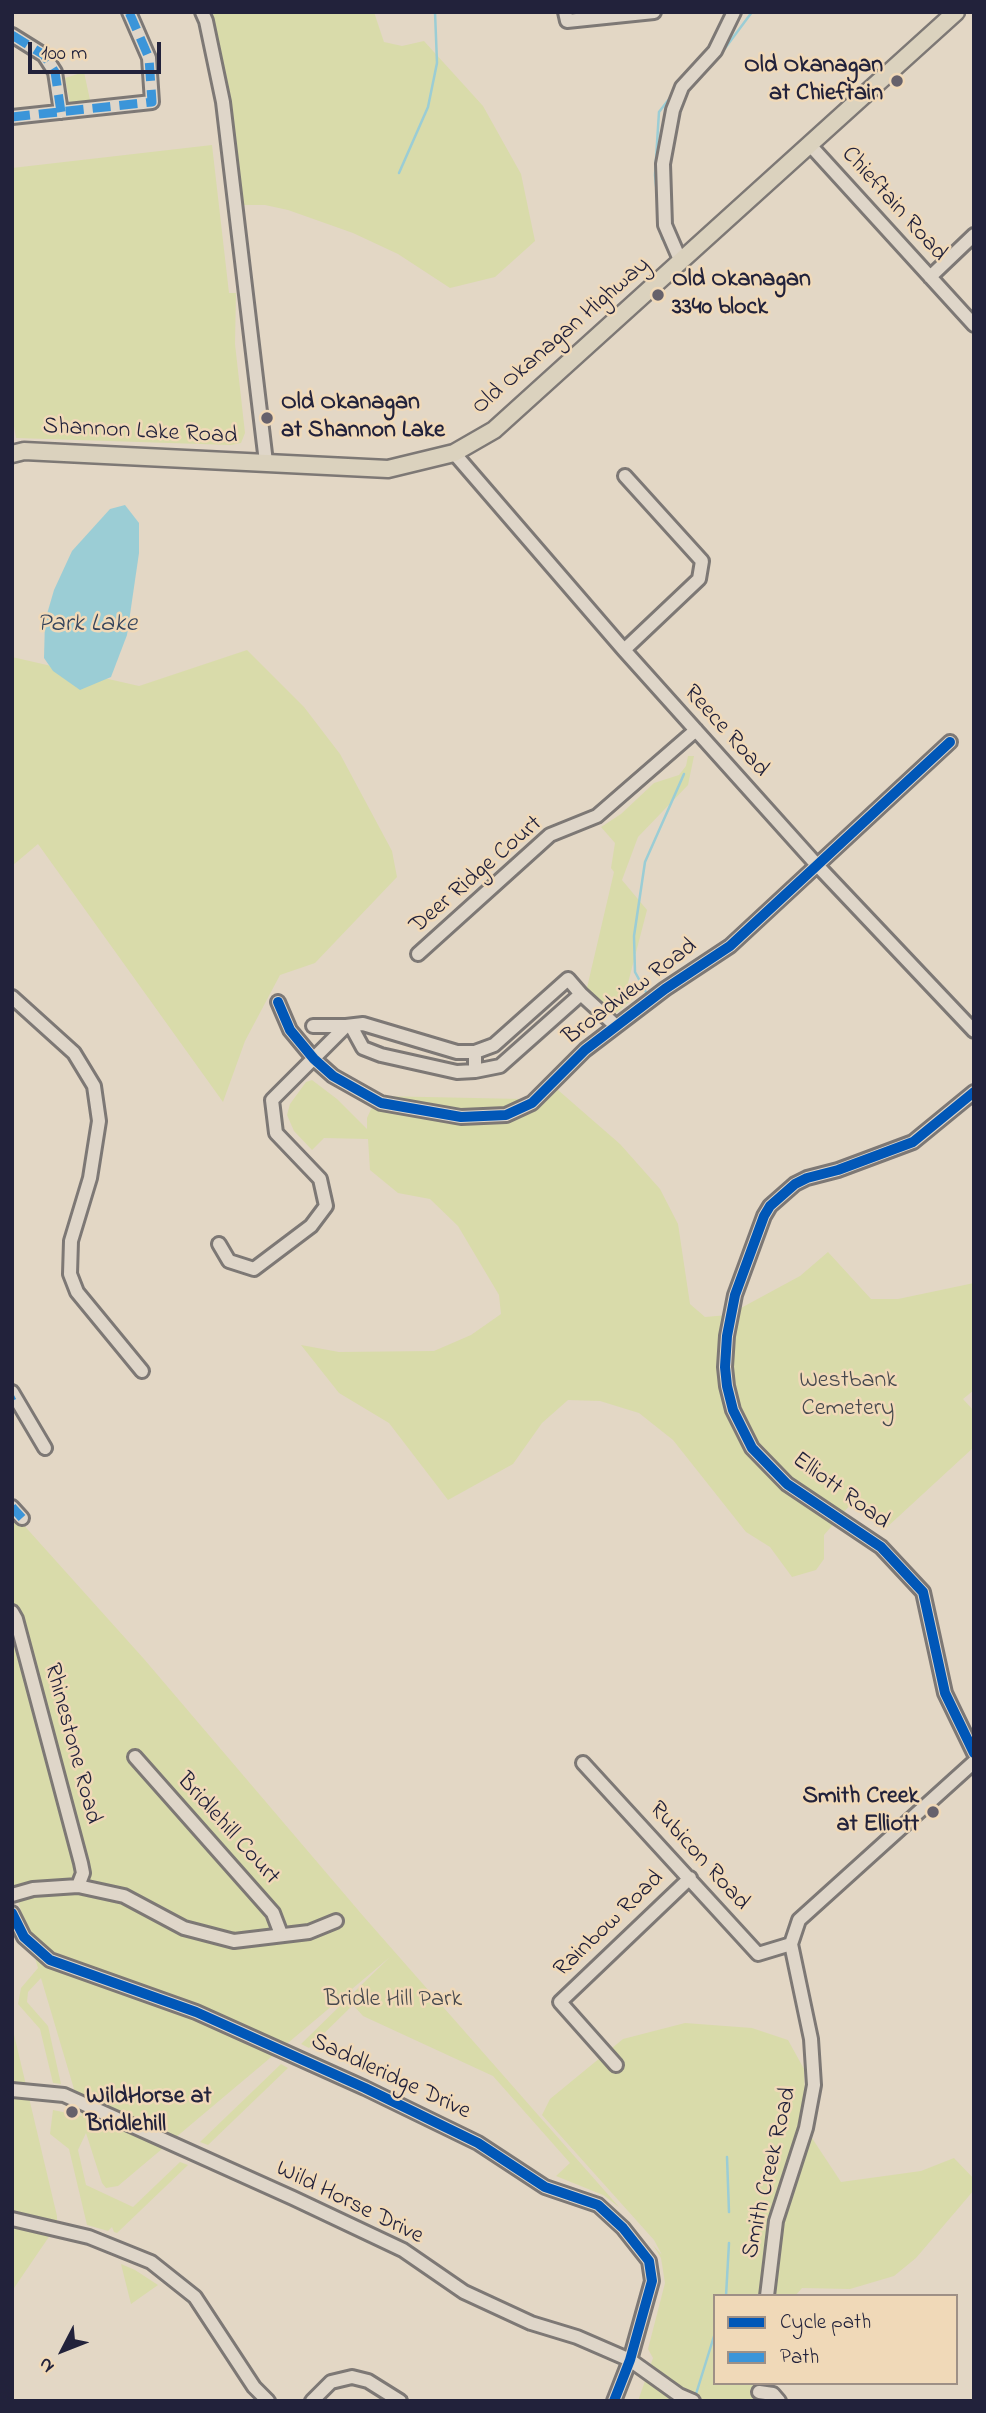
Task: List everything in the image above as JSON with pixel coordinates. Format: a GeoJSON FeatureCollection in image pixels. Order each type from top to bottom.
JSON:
{"type":"FeatureCollection","features":[{"type":"Feature","properties":{"kind":"main road","name":"Old Okanagan Highway"},"geometry":{"type":"LineString","coordinates":[[266,462],[388,469],[454,453],[494,430],[956,12]]}},
{"type":"Feature","properties":{"kind":"main road","name":"Shannon Lake Road"},"geometry":{"type":"LineString","coordinates":[[12,454],[24,451],[266,462]]}},
{"type":"Feature","properties":{"kind":"street"},"geometry":{"type":"LineString","coordinates":[[12,117],[152,102],[149,58],[129,12]]}},
{"type":"Feature","properties":{"kind":"street"},"geometry":{"type":"LineString","coordinates":[[202,12],[223,102],[266,462]]}},
{"type":"Feature","properties":{"kind":"street"},"geometry":{"type":"LineString","coordinates":[[565,12],[567,21],[654,12]]}},
{"type":"Feature","properties":{"kind":"street"},"geometry":{"type":"LineString","coordinates":[[681,262],[665,225],[663,164],[673,110],[682,87],[715,51],[733,12]]}},
{"type":"Feature","properties":{"kind":"street"},"geometry":{"type":"LineString","coordinates":[[12,35],[44,55],[55,72],[61,112]]}},
{"type":"Feature","properties":{"kind":"street","name":"Chieftain Road"},"geometry":{"type":"LineString","coordinates":[[810,145],[974,325]]}},
{"type":"Feature","properties":{"kind":"street"},"geometry":{"type":"LineString","coordinates":[[930,278],[974,235]]}},
{"type":"Feature","properties":{"kind":"street","name":"Reece Road"},"geometry":{"type":"LineString","coordinates":[[454,453],[624,650],[816,864],[974,1031]]}},
{"type":"Feature","properties":{"kind":"street"},"geometry":{"type":"LineString","coordinates":[[624,650],[699,579],[702,561],[625,476]]}},
{"type":"Feature","properties":{"kind":"street","name":"Deer Ridge Court"},"geometry":{"type":"LineString","coordinates":[[418,954],[550,835],[597,816],[696,730]]}},
{"type":"Feature","properties":{"kind":"street","name":"Broadview Road"},"geometry":{"type":"LineString","coordinates":[[278,1002],[290,1031],[314,1059],[333,1076],[381,1103],[461,1117],[506,1115],[532,1103],[585,1050],[665,989],[730,946],[950,742]]}},
{"type":"Feature","properties":{"kind":"street","name":"Broadview Road"},"geometry":{"type":"LineString","coordinates":[[475,1052],[494,1045],[568,979],[581,995],[616,1026]]}},
{"type":"Feature","properties":{"kind":"street","name":"Broadview Road"},"geometry":{"type":"LineString","coordinates":[[348,1026],[363,1048],[372,1052],[457,1072],[475,1071],[500,1066],[581,995]]}},
{"type":"Feature","properties":{"kind":"street"},"geometry":{"type":"LineString","coordinates":[[12,997],[74,1053],[93,1086],[99,1121],[90,1178],[71,1241],[70,1274],[77,1292],[142,1371]]}},
{"type":"Feature","properties":{"kind":"street"},"geometry":{"type":"LineString","coordinates":[[313,1026],[363,1024],[457,1052],[475,1052],[475,1071]]}},
{"type":"Feature","properties":{"kind":"street"},"geometry":{"type":"LineString","coordinates":[[219,1244],[229,1261],[254,1269],[311,1226],[326,1206],[320,1179],[276,1133],[272,1100],[348,1026]]}},
{"type":"Feature","properties":{"kind":"street","name":"Elliott Road"},"geometry":{"type":"LineString","coordinates":[[974,1092],[913,1142],[838,1170],[807,1178],[795,1184],[770,1206],[735,1294],[727,1336],[725,1367],[733,1410],[752,1448],[787,1485],[881,1547],[923,1592],[945,1693],[974,1753]]}},
{"type":"Feature","properties":{"kind":"street"},"geometry":{"type":"LineString","coordinates":[[13,1394],[46,1448]]}},
{"type":"Feature","properties":{"kind":"street"},"geometry":{"type":"LineString","coordinates":[[12,1507],[22,1518]]}},
{"type":"Feature","properties":{"kind":"street","name":"Rhinestone Road"},"geometry":{"type":"LineString","coordinates":[[12,1612],[81,1863],[83,1873],[78,1886]]}},
{"type":"Feature","properties":{"kind":"street","name":"Bridlehill Court"},"geometry":{"type":"LineString","coordinates":[[135,1757],[272,1913],[281,1934]]}},
{"type":"Feature","properties":{"kind":"street"},"geometry":{"type":"LineString","coordinates":[[791,1944],[799,1920],[974,1762]]}},
{"type":"Feature","properties":{"kind":"street","name":"Rubicon Road"},"geometry":{"type":"LineString","coordinates":[[583,1763],[758,1954],[791,1944]]}},
{"type":"Feature","properties":{"kind":"street","name":"Rainbow Road"},"geometry":{"type":"LineString","coordinates":[[616,2066],[560,2003],[690,1878]]}},
{"type":"Feature","properties":{"kind":"street"},"geometry":{"type":"LineString","coordinates":[[12,1895],[33,1889],[78,1886],[124,1896],[184,1928],[234,1941],[309,1932],[335,1921]]}},
{"type":"Feature","properties":{"kind":"street","name":"Saddleridge Drive"},"geometry":{"type":"LineString","coordinates":[[12,1913],[24,1937],[50,1960],[120,1983],[208,2017],[478,2143],[545,2187],[598,2205],[623,2228],[649,2261],[652,2281],[631,2360],[614,2401]]}},
{"type":"Feature","properties":{"kind":"street","name":"Smith Creek Road"},"geometry":{"type":"LineString","coordinates":[[767,2294],[776,2221],[806,2128],[814,2085],[811,2039],[791,1944]]}},
{"type":"Feature","properties":{"kind":"street","name":"Wild Horse Drive"},"geometry":{"type":"LineString","coordinates":[[12,2090],[64,2095],[293,2198],[402,2250],[464,2292],[531,2323],[577,2336],[631,2360],[679,2395],[693,2401]]}},
{"type":"Feature","properties":{"kind":"street"},"geometry":{"type":"LineString","coordinates":[[12,2234],[18,2221],[89,2237],[151,2262],[195,2297],[254,2387],[268,2401]]}},
{"type":"Feature","properties":{"kind":"street"},"geometry":{"type":"LineString","coordinates":[[312,2401],[331,2382],[352,2377],[368,2381],[400,2401]]}},
{"type":"Feature","properties":{"kind":"street"},"geometry":{"type":"LineString","coordinates":[[759,2392],[773,2394],[779,2401]]}},
{"type":"Feature","properties":{"kind":"green space"},"geometry":{"type":"Polygon","coordinates":[[[197,12],[374,12],[384,42],[402,46],[424,41],[483,106],[521,174],[535,241],[495,277],[450,288],[398,254],[353,233],[288,210],[265,205],[236,205],[212,57],[197,12]]]}},
{"type":"Feature","properties":{"kind":"green space"},"geometry":{"type":"Polygon","coordinates":[[[84,72],[90,100],[70,103],[65,78],[84,72]]]}},
{"type":"Feature","properties":{"kind":"green space"},"geometry":{"type":"Polygon","coordinates":[[[212,145],[229,293],[236,293],[235,344],[245,433],[241,443],[231,445],[16,438],[12,414],[12,168],[212,145]]]}},
{"type":"Feature","properties":{"kind":"green space"},"geometry":{"type":"Polygon","coordinates":[[[247,650],[304,707],[340,754],[392,851],[397,877],[315,963],[280,975],[245,1041],[223,1102],[38,844],[12,866],[12,657],[139,686],[247,650]]]}},
{"type":"Feature","properties":{"kind":"green space"},"geometry":{"type":"Polygon","coordinates":[[[688,756],[694,756],[688,785],[638,837],[622,880],[647,910],[628,983],[635,997],[604,1023],[586,992],[614,872],[611,868],[615,843],[601,827],[621,814],[654,783],[679,775],[686,766],[688,756]]]}},
{"type":"Feature","properties":{"kind":"green space","name":"Westbank Cemetery"},"geometry":{"type":"Polygon","coordinates":[[[312,1080],[337,1099],[367,1129],[367,1118],[377,1096],[523,1099],[558,1090],[620,1144],[660,1189],[678,1224],[690,1304],[705,1317],[728,1315],[800,1276],[828,1252],[871,1299],[898,1299],[974,1283],[974,1390],[963,1399],[974,1411],[974,1447],[885,1529],[851,1504],[824,1535],[824,1559],[816,1570],[792,1577],[770,1547],[746,1532],[673,1440],[639,1413],[600,1401],[568,1400],[542,1423],[513,1464],[448,1500],[389,1423],[339,1393],[301,1345],[339,1352],[434,1351],[471,1335],[501,1314],[499,1295],[458,1226],[430,1199],[398,1193],[370,1170],[368,1139],[324,1138],[312,1150],[294,1131],[287,1115],[290,1104],[306,1082],[312,1080]]]}},
{"type":"Feature","properties":{"kind":"green space","name":"Bridle Hill Park"},"geometry":{"type":"Polygon","coordinates":[[[12,1512],[144,1659],[364,1917],[619,2207],[603,2195],[556,2176],[570,2163],[493,2076],[363,2016],[353,2005],[309,2048],[301,2044],[390,1957],[118,2186],[106,2188],[102,2183],[86,2133],[78,2150],[86,2185],[133,2207],[180,2162],[188,2165],[117,2233],[112,2227],[108,2231],[87,2225],[69,2149],[50,2134],[53,2110],[82,2116],[41,1978],[28,1992],[27,2002],[48,2026],[61,2084],[53,2083],[40,2029],[18,2004],[21,1988],[38,1968],[12,1881],[12,1512]]]}},
{"type":"Feature","properties":{"kind":"green space"},"geometry":{"type":"Polygon","coordinates":[[[685,2023],[752,2028],[788,2040],[804,2069],[806,2129],[841,2182],[921,2171],[954,2158],[974,2179],[974,2190],[916,2258],[894,2276],[850,2289],[802,2288],[797,2294],[713,2294],[713,2385],[758,2385],[755,2401],[638,2401],[653,2358],[648,2349],[665,2283],[661,2258],[653,2245],[662,2255],[654,2240],[542,2115],[550,2099],[623,2039],[685,2023]]]}},
{"type":"Feature","properties":{"kind":"green space"},"geometry":{"type":"Polygon","coordinates":[[[12,2026],[57,2225],[12,2291],[12,2026]]]}},
{"type":"Feature","properties":{"kind":"green space"},"geometry":{"type":"Polygon","coordinates":[[[281,2064],[288,2068],[208,2145],[200,2142],[281,2064]]]}},
{"type":"Feature","properties":{"kind":"green space"},"geometry":{"type":"Polygon","coordinates":[[[121,2264],[135,2270],[158,2285],[131,2304],[121,2264]]]}},
{"type":"Feature","properties":{"kind":"water","name":"Park Lake"},"geometry":{"type":"Polygon","coordinates":[[[125,505],[139,523],[139,553],[127,635],[111,677],[80,690],[53,671],[44,658],[45,621],[54,590],[72,551],[110,509],[125,505]]]}},
{"type":"Feature","properties":{"kind":"waterway"},"geometry":{"type":"LineString","coordinates":[[399,173],[428,107],[437,63],[435,12]]}},
{"type":"Feature","properties":{"kind":"waterway"},"geometry":{"type":"LineString","coordinates":[[720,55],[752,12]]}},
{"type":"Feature","properties":{"kind":"waterway"},"geometry":{"type":"LineString","coordinates":[[658,205],[655,175],[659,112],[673,94]]}},
{"type":"Feature","properties":{"kind":"waterway"},"geometry":{"type":"LineString","coordinates":[[661,229],[662,239]]}},
{"type":"Feature","properties":{"kind":"waterway"},"geometry":{"type":"LineString","coordinates":[[647,994],[635,972],[634,936],[645,862],[684,774]]}},
{"type":"Feature","properties":{"kind":"waterway"},"geometry":{"type":"LineString","coordinates":[[727,2157],[729,2212]]}},
{"type":"Feature","properties":{"kind":"waterway"},"geometry":{"type":"LineString","coordinates":[[726,2294],[729,2243]]}},
{"type":"Feature","properties":{"kind":"waterway"},"geometry":{"type":"LineString","coordinates":[[696,2394],[713,2339]]}},
{"type":"Feature","properties":{"kind":"marked path"},"geometry":{"type":"LineString","coordinates":[[12,117],[152,102],[149,58],[129,12]]}},
{"type":"Feature","properties":{"kind":"marked path"},"geometry":{"type":"LineString","coordinates":[[12,35],[44,55],[55,72],[61,112]]}},
{"type":"Feature","properties":{"kind":"marked path"},"geometry":{"type":"LineString","coordinates":[[12,1507],[22,1518]]}},
{"type":"Feature","properties":{"kind":"cycle path"},"geometry":{"type":"LineString","coordinates":[[278,1002],[290,1030],[314,1059],[333,1076],[381,1103],[461,1117],[506,1115],[532,1103],[585,1050],[665,989],[730,946],[950,742]]}},
{"type":"Feature","properties":{"kind":"cycle path"},"geometry":{"type":"LineString","coordinates":[[974,1092],[913,1142],[838,1170],[807,1178],[795,1184],[770,1206],[735,1295],[727,1336],[725,1367],[733,1410],[752,1448],[787,1484],[881,1547],[923,1592],[945,1693],[974,1753]]}},
{"type":"Feature","properties":{"kind":"cycle path"},"geometry":{"type":"LineString","coordinates":[[12,1913],[24,1937],[50,1960],[196,2012],[365,2088],[478,2143],[545,2187],[598,2205],[623,2228],[649,2261],[652,2281],[630,2360],[614,2401]]}},
{"type":"Feature","properties":{"kind":"place","name":"Old Okanagan at Chieftain"},"geometry":{"type":"Point","coordinates":[897,81]}},
{"type":"Feature","properties":{"kind":"place","name":"Old Okanagan 3340 block"},"geometry":{"type":"Point","coordinates":[658,295]}},
{"type":"Feature","properties":{"kind":"place","name":"Old Okanagan at Shannon Lake"},"geometry":{"type":"Point","coordinates":[267,418]}},
{"type":"Feature","properties":{"kind":"place","name":"Smith Creek at Elliott"},"geometry":{"type":"Point","coordinates":[933,1812]}},
{"type":"Feature","properties":{"kind":"place","name":"WildHorse at Bridlehill"},"geometry":{"type":"Point","coordinates":[72,2112]}}]}
